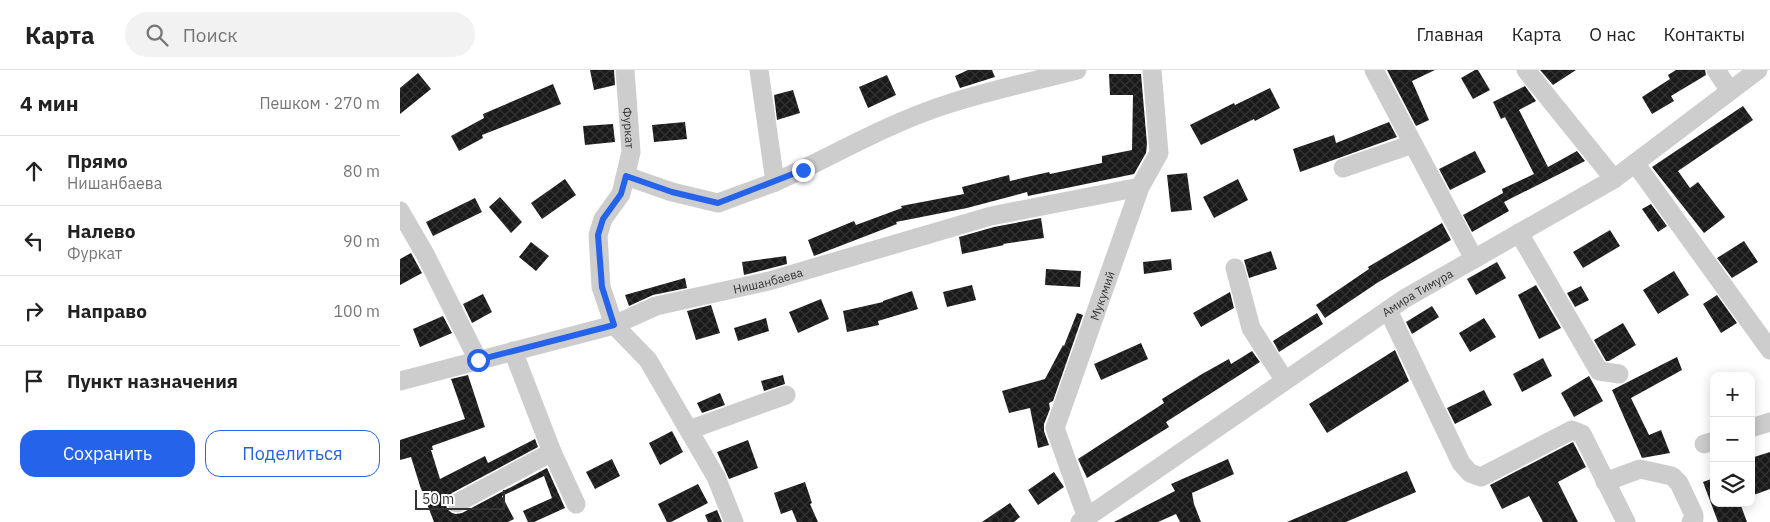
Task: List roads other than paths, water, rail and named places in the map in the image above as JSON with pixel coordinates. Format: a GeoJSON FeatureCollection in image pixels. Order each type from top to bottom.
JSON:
{"type":"FeatureCollection","features":[{"type":"Feature","properties":{"kind":"street","name":"Фуркат"},"geometry":{"type":"LineString","coordinates":[[614,325],[602,287],[598,235],[603,219],[621,194],[631,152],[625,70]]}},
{"type":"Feature","properties":{"kind":"street"},"geometry":{"type":"LineString","coordinates":[[760,70],[775,182]]}},
{"type":"Feature","properties":{"kind":"street"},"geometry":{"type":"LineString","coordinates":[[626,176],[672,192],[718,203],[803,170],[871,135],[948,104],[1077,70]]}},
{"type":"Feature","properties":{"kind":"street","name":"Мукумий"},"geometry":{"type":"LineString","coordinates":[[1083,520],[1055,428],[1140,187],[1158,153],[1152,70]]}},
{"type":"Feature","properties":{"kind":"street"},"geometry":{"type":"LineString","coordinates":[[1374,70],[1474,259]]}},
{"type":"Feature","properties":{"kind":"street"},"geometry":{"type":"LineString","coordinates":[[1526,70],[1614,179]]}},
{"type":"Feature","properties":{"kind":"street"},"geometry":{"type":"LineString","coordinates":[[1716,70],[1730,91]]}},
{"type":"Feature","properties":{"kind":"street","name":"Амира Тимура"},"geometry":{"type":"LineString","coordinates":[[1083,520],[1404,298],[1614,179],[1758,70]]}},
{"type":"Feature","properties":{"kind":"street"},"geometry":{"type":"LineString","coordinates":[[1343,168],[1413,144]]}},
{"type":"Feature","properties":{"kind":"street"},"geometry":{"type":"LineString","coordinates":[[1635,162],[1770,350]]}},
{"type":"Feature","properties":{"kind":"street","name":"Нишанбаева"},"geometry":{"type":"LineString","coordinates":[[400,381],[614,325],[656,306],[769,281],[991,216],[1140,187]]}},
{"type":"Feature","properties":{"kind":"street"},"geometry":{"type":"LineString","coordinates":[[400,211],[425,254],[478,360]]}},
{"type":"Feature","properties":{"kind":"street"},"geometry":{"type":"LineString","coordinates":[[1519,233],[1599,371],[1619,374]]}},
{"type":"Feature","properties":{"kind":"street"},"geometry":{"type":"LineString","coordinates":[[1235,268],[1251,328],[1285,380]]}},
{"type":"Feature","properties":{"kind":"street"},"geometry":{"type":"LineString","coordinates":[[1388,310],[1461,463],[1470,473],[1481,477],[1572,430],[1582,434],[1626,522]]}},
{"type":"Feature","properties":{"kind":"street"},"geometry":{"type":"LineString","coordinates":[[614,325],[648,360],[716,476],[734,522]]}},
{"type":"Feature","properties":{"kind":"street"},"geometry":{"type":"LineString","coordinates":[[513,351],[552,452],[576,504]]}},
{"type":"Feature","properties":{"kind":"street"},"geometry":{"type":"LineString","coordinates":[[689,430],[786,395]]}},
{"type":"Feature","properties":{"kind":"street"},"geometry":{"type":"LineString","coordinates":[[1755,427],[1770,422]]}},
{"type":"Feature","properties":{"kind":"street"},"geometry":{"type":"LineString","coordinates":[[457,503],[552,452]]}},
{"type":"Feature","properties":{"kind":"street"},"geometry":{"type":"LineString","coordinates":[[1605,482],[1640,469],[1672,476],[1679,483],[1694,515],[1694,519],[1691,522]]}}]}
